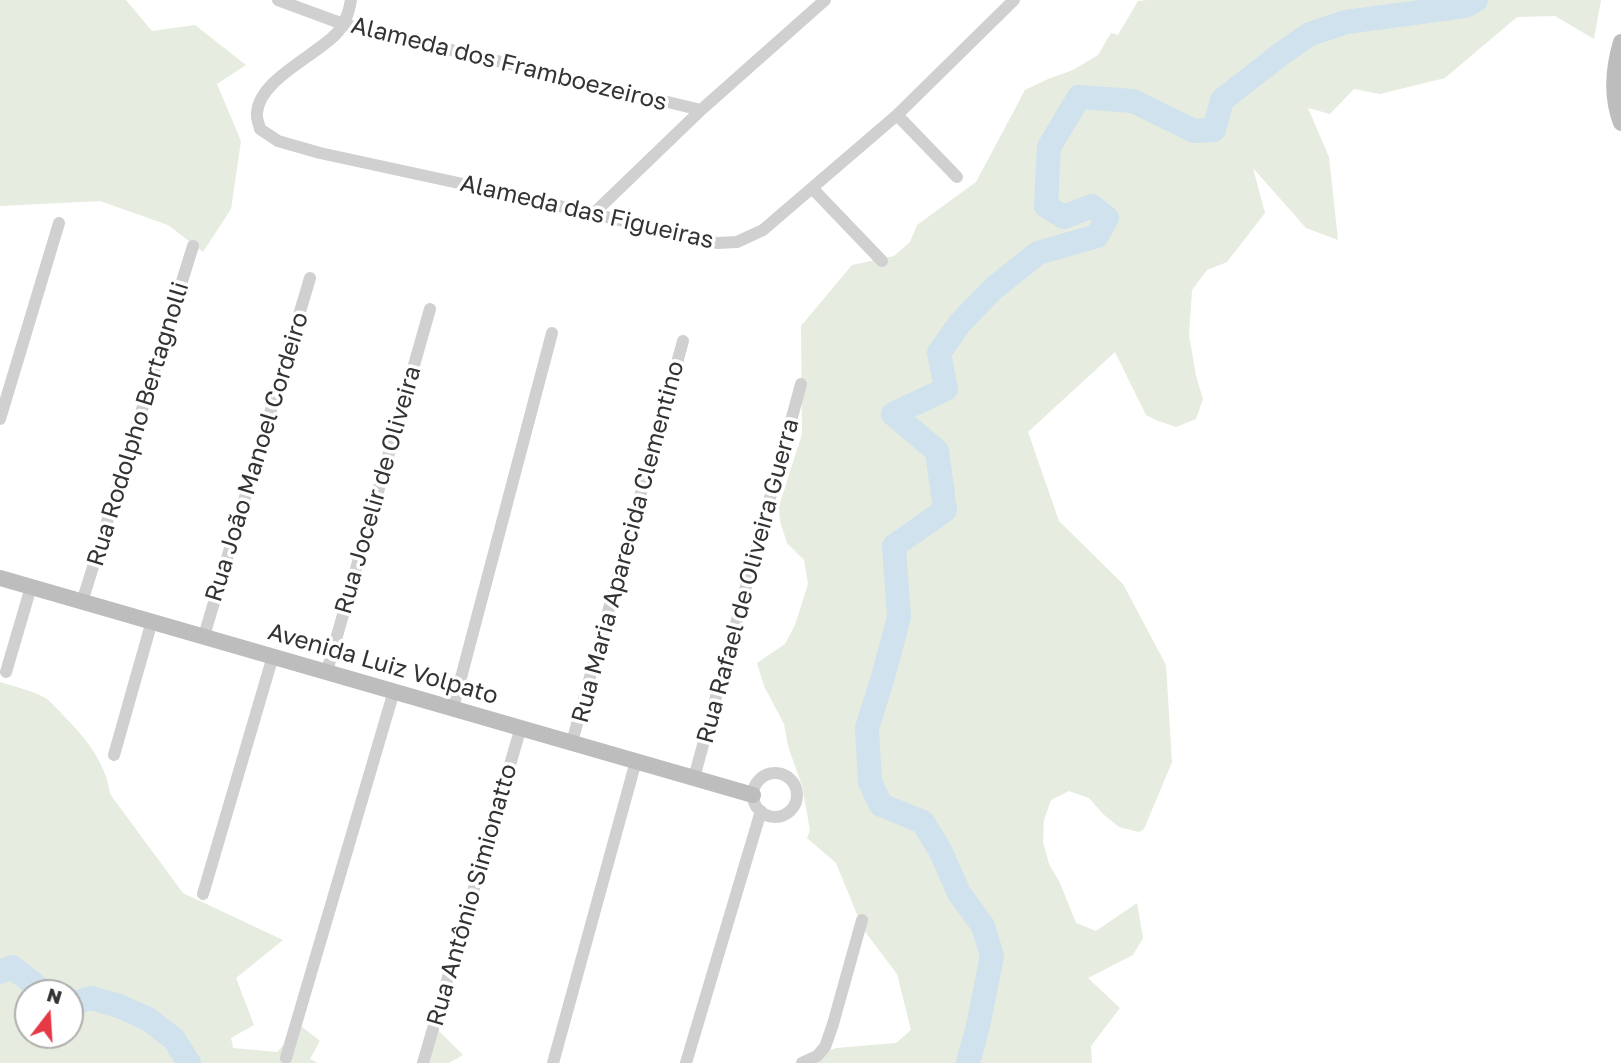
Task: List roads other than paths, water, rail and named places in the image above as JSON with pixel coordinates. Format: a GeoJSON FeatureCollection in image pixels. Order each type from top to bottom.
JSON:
{"type":"FeatureCollection","features":[{"type":"Feature","properties":{"kind":"street","name":"Alameda dos Framboezeiros"},"geometry":{"type":"LineString","coordinates":[[278,0],[343,24],[701,110]]}},
{"type":"Feature","properties":{"kind":"street"},"geometry":{"type":"LineString","coordinates":[[343,24],[351,0]]}},
{"type":"Feature","properties":{"kind":"street"},"geometry":{"type":"LineString","coordinates":[[593,214],[701,110],[823,0]]}},
{"type":"Feature","properties":{"kind":"street","name":"Alameda das Figueiras"},"geometry":{"type":"LineString","coordinates":[[343,24],[336,34],[274,82],[261,98],[257,114],[260,129],[278,141],[320,153],[717,243],[737,242],[763,230],[897,115],[1014,0]]}},
{"type":"Feature","properties":{"kind":"street"},"geometry":{"type":"LineString","coordinates":[[1621,42],[1614,69],[1614,90],[1621,123]]}},
{"type":"Feature","properties":{"kind":"street"},"geometry":{"type":"LineString","coordinates":[[897,115],[957,177]]}},
{"type":"Feature","properties":{"kind":"street"},"geometry":{"type":"LineString","coordinates":[[813,188],[882,261]]}},
{"type":"Feature","properties":{"kind":"street"},"geometry":{"type":"LineString","coordinates":[[0,419],[59,223]]}},
{"type":"Feature","properties":{"kind":"street","name":"Rua Rodolpho Bertagnolli"},"geometry":{"type":"LineString","coordinates":[[82,602],[193,246]]}},
{"type":"Feature","properties":{"kind":"street","name":"Rua João Manoel Cordeiro"},"geometry":{"type":"LineString","coordinates":[[204,636],[310,278]]}},
{"type":"Feature","properties":{"kind":"street","name":"Rua Jocelir de Oliveira"},"geometry":{"type":"LineString","coordinates":[[327,671],[430,309]]}},
{"type":"Feature","properties":{"kind":"street"},"geometry":{"type":"LineString","coordinates":[[453,708],[552,333]]}},
{"type":"Feature","properties":{"kind":"street","name":"Rua Maria Aparecida Clementino"},"geometry":{"type":"LineString","coordinates":[[572,742],[683,341]]}},
{"type":"Feature","properties":{"kind":"street","name":"Rua Rafael de Oliveira Guerra"},"geometry":{"type":"LineString","coordinates":[[694,778],[801,384]]}},
{"type":"Feature","properties":{"kind":"street","name":"Avenida Luiz Volpato"},"geometry":{"type":"LineString","coordinates":[[0,578],[752,795]]}},
{"type":"Feature","properties":{"kind":"street"},"geometry":{"type":"LineString","coordinates":[[6,673],[31,587]]}},
{"type":"Feature","properties":{"kind":"street"},"geometry":{"type":"LineString","coordinates":[[114,755],[152,621]]}},
{"type":"Feature","properties":{"kind":"street"},"geometry":{"type":"LineString","coordinates":[[203,894],[273,656]]}},
{"type":"Feature","properties":{"kind":"street"},"geometry":{"type":"LineString","coordinates":[[286,1058],[394,691]]}},
{"type":"Feature","properties":{"kind":"street","name":"Rua Antônio Simionatto"},"geometry":{"type":"LineString","coordinates":[[423,1063],[521,727]]}},
{"type":"Feature","properties":{"kind":"street"},"geometry":{"type":"LineString","coordinates":[[553,1063],[636,761]]}},
{"type":"Feature","properties":{"kind":"street"},"geometry":{"type":"LineString","coordinates":[[775,773],[790,779],[797,794],[796,803],[791,810],[776,817],[761,811],[752,795],[760,779],[775,773]]}},
{"type":"Feature","properties":{"kind":"street"},"geometry":{"type":"LineString","coordinates":[[686,1063],[761,811]]}},
{"type":"Feature","properties":{"kind":"street"},"geometry":{"type":"LineString","coordinates":[[802,1063],[817,1056],[825,1047],[862,920]]}},
{"type":"Feature","properties":{"kind":"waterway"},"geometry":{"type":"LineString","coordinates":[[968,1063],[992,956],[983,926],[959,893],[940,850],[923,822],[881,805],[870,782],[867,728],[899,617],[894,546],[945,510],[937,451],[893,414],[946,389],[939,353],[960,323],[994,288],[1038,253],[1097,236],[1107,218],[1092,206],[1064,217],[1046,206],[1049,147],[1079,97],[1133,101],[1194,131],[1214,130],[1222,100],[1310,34],[1346,22],[1465,6],[1476,0]]}},
{"type":"Feature","properties":{"kind":"waterway"},"geometry":{"type":"LineString","coordinates":[[0,972],[12,967],[28,979]]}},
{"type":"Feature","properties":{"kind":"waterway"},"geometry":{"type":"LineString","coordinates":[[84,1000],[91,998],[119,1006],[148,1019],[174,1039],[189,1063]]}}]}
